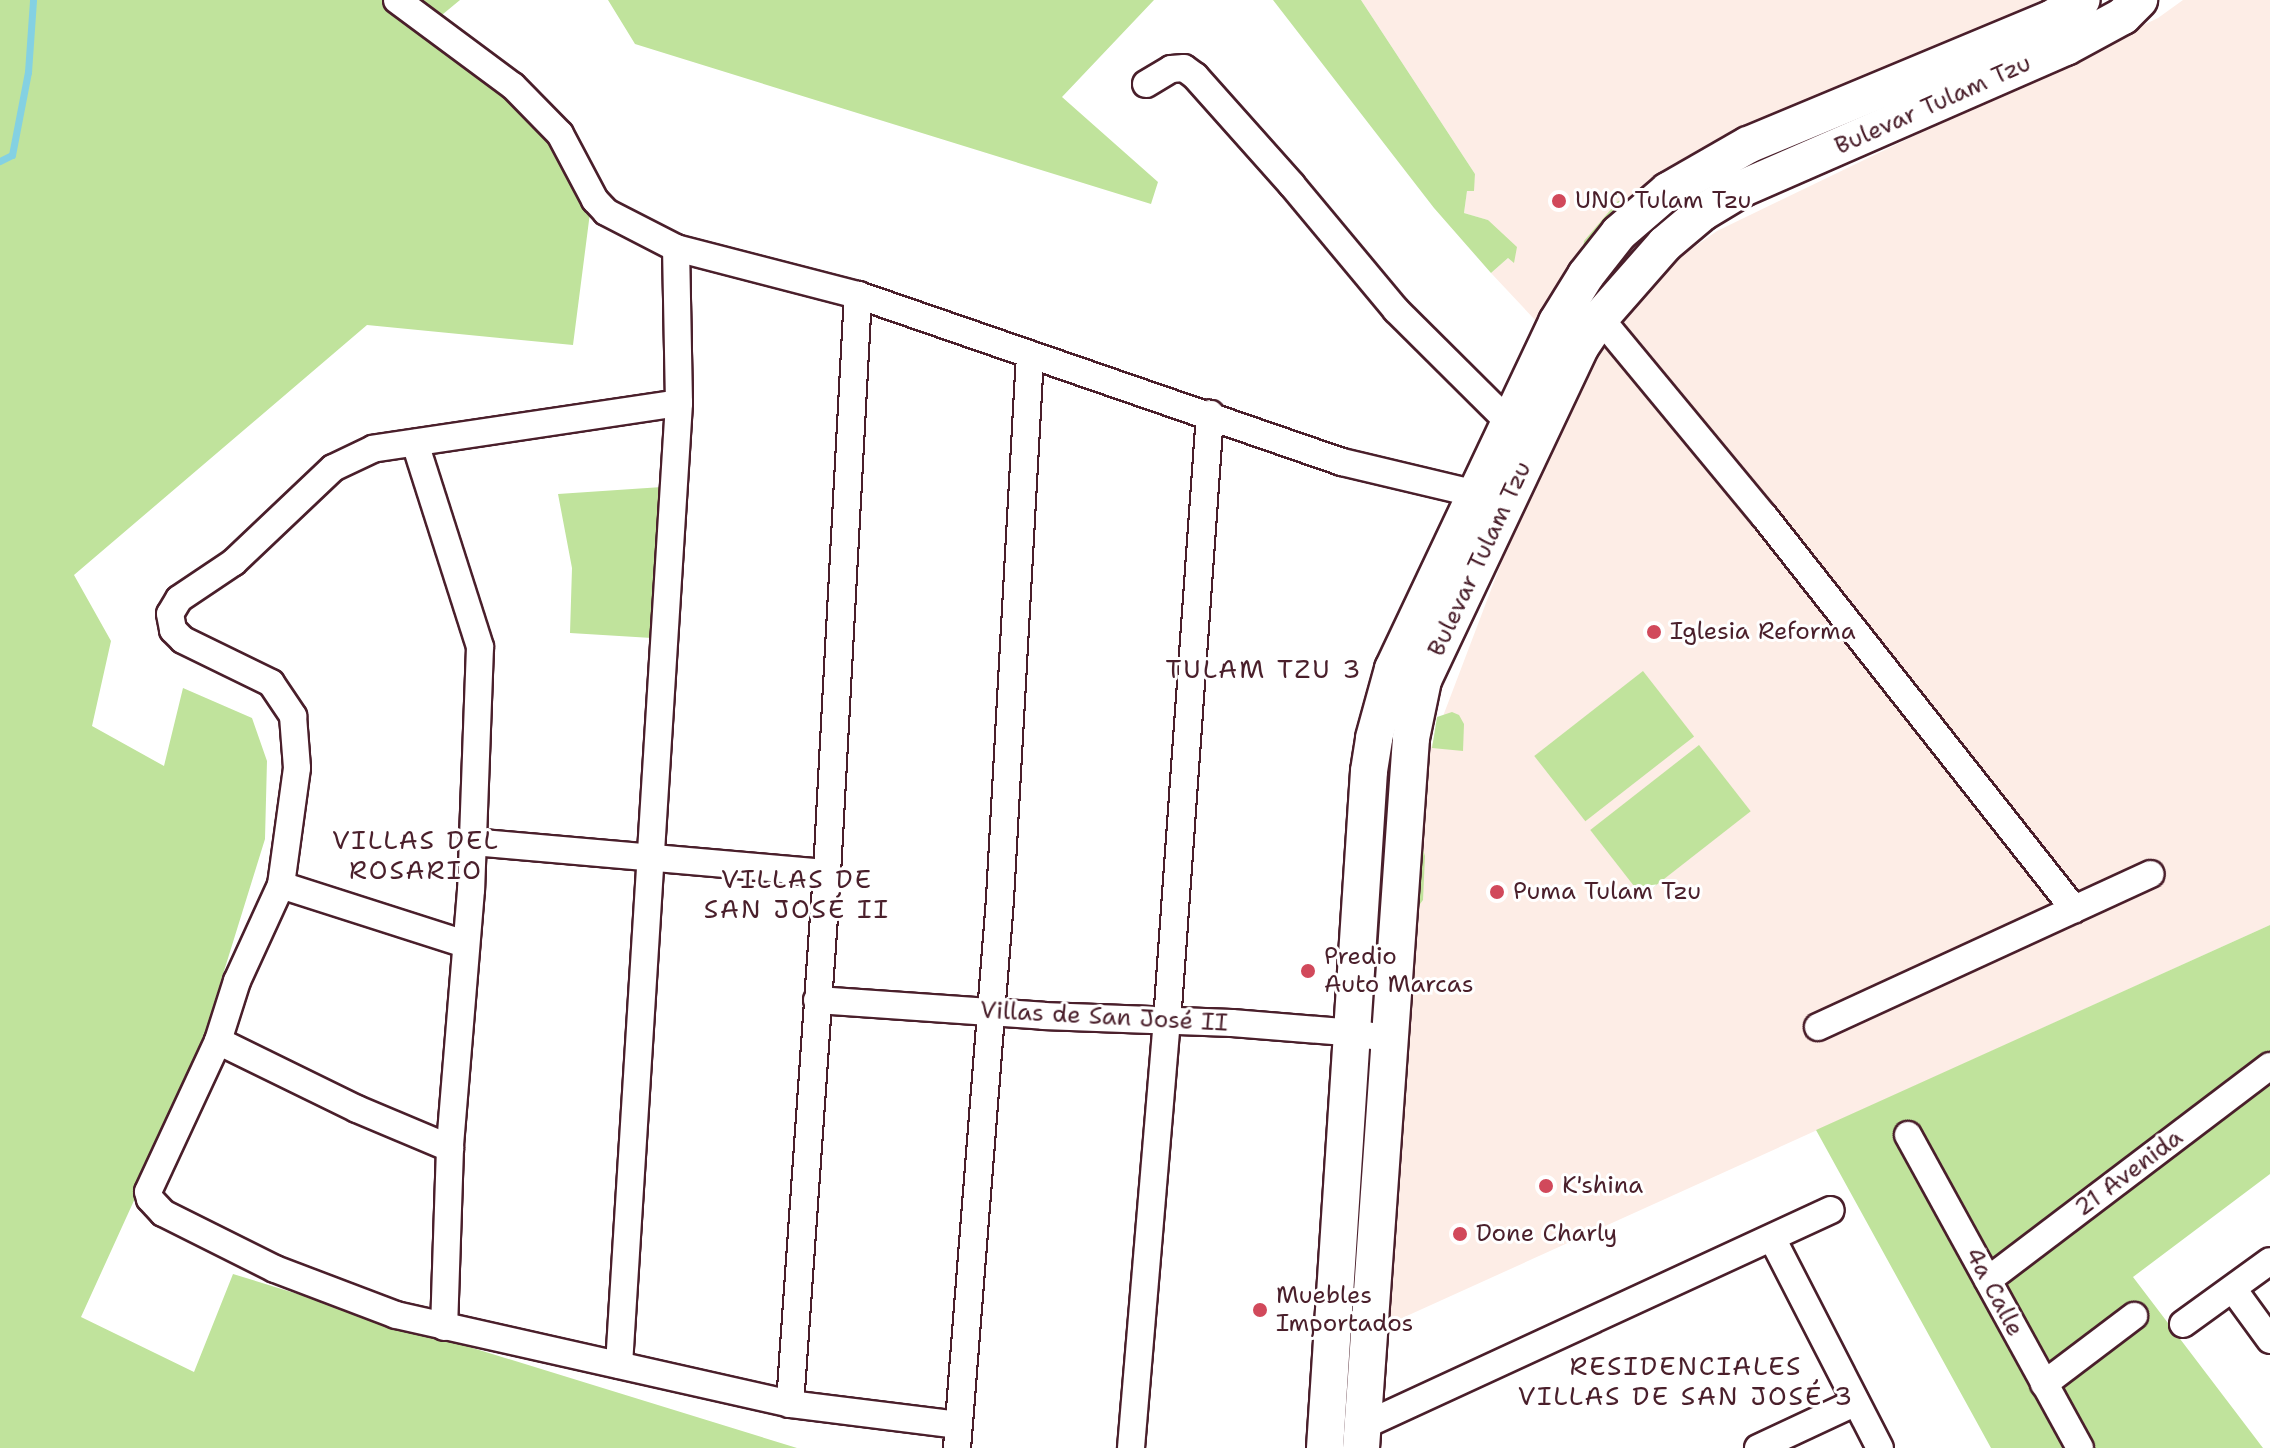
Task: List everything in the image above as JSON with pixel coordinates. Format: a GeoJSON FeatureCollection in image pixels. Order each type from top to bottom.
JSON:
{"type":"FeatureCollection","features":[{"type":"Feature","properties":{"kind":"main road","name":"Bulevar Tulam Tzu"},"geometry":{"type":"LineString","coordinates":[[1325,1448],[1355,1033],[1369,771],[1393,669],[1490,498],[1521,433],[1557,322],[1586,275],[1619,233],[1668,191],[1748,145],[2051,19],[2082,0]]}},
{"type":"Feature","properties":{"kind":"main road","name":"Bulevar Tulam Tzu"},"geometry":{"type":"LineString","coordinates":[[1521,433],[1600,318],[1665,244],[1716,204],[1743,188],[2066,47],[2123,16],[2139,0]]}},
{"type":"Feature","properties":{"kind":"main road","name":"Bulevar Tulam Tzu"},"geometry":{"type":"LineString","coordinates":[[1362,1437],[1411,738],[1423,680],[1490,498]]}},
{"type":"Feature","properties":{"kind":"main road"},"geometry":{"type":"LineString","coordinates":[[1360,940],[1396,947]]}},
{"type":"Feature","properties":{"kind":"street"},"geometry":{"type":"LineString","coordinates":[[397,0],[513,86],[560,134],[595,200],[606,212],[676,248],[858,295],[1342,462],[1490,498]]}},
{"type":"Feature","properties":{"kind":"street"},"geometry":{"type":"LineString","coordinates":[[1146,84],[1171,69],[1184,68],[1195,76],[1292,185],[1396,310],[1521,433]]}},
{"type":"Feature","properties":{"kind":"street"},"geometry":{"type":"LineString","coordinates":[[619,1365],[679,403],[676,248]]}},
{"type":"Feature","properties":{"kind":"street"},"geometry":{"type":"LineString","coordinates":[[790,1404],[827,873],[858,295]]}},
{"type":"Feature","properties":{"kind":"street"},"geometry":{"type":"LineString","coordinates":[[1600,318],[1764,516],[2074,909]]}},
{"type":"Feature","properties":{"kind":"street"},"geometry":{"type":"LineString","coordinates":[[679,403],[373,449],[333,468],[234,562],[179,599],[170,614],[173,630],[183,640],[271,683],[293,716],[297,768],[281,885],[237,981],[218,1041],[148,1192],[150,1199],[163,1213],[275,1269],[396,1315],[790,1404],[958,1437],[991,1013],[1030,355]]}},
{"type":"Feature","properties":{"kind":"street"},"geometry":{"type":"LineString","coordinates":[[1131,1448],[1167,1022],[1210,414]]}},
{"type":"Feature","properties":{"kind":"street"},"geometry":{"type":"LineString","coordinates":[[415,443],[480,647],[472,842],[450,1148],[444,1327]]}},
{"type":"Feature","properties":{"kind":"street"},"geometry":{"type":"LineString","coordinates":[[472,842],[518,844],[569,853],[827,873]]}},
{"type":"Feature","properties":{"kind":"street"},"geometry":{"type":"LineString","coordinates":[[1818,1027],[2151,874]]}},
{"type":"Feature","properties":{"kind":"street"},"geometry":{"type":"LineString","coordinates":[[281,885],[465,944]]}},
{"type":"Feature","properties":{"kind":"street","name":"Villas de San José II"},"geometry":{"type":"LineString","coordinates":[[817,1000],[1355,1033],[1390,1039]]}},
{"type":"Feature","properties":{"kind":"street"},"geometry":{"type":"LineString","coordinates":[[218,1041],[357,1109],[450,1148]]}},
{"type":"Feature","properties":{"kind":"street","name":"21 Avenida"},"geometry":{"type":"LineString","coordinates":[[1988,1280],[2270,1066]]}},
{"type":"Feature","properties":{"kind":"street","name":"4a Calle"},"geometry":{"type":"LineString","coordinates":[[1908,1135],[2080,1448]]}},
{"type":"Feature","properties":{"kind":"street"},"geometry":{"type":"LineString","coordinates":[[1362,1437],[1831,1210]]}},
{"type":"Feature","properties":{"kind":"street"},"geometry":{"type":"LineString","coordinates":[[1772,1238],[1880,1448]]}},
{"type":"Feature","properties":{"kind":"street"},"geometry":{"type":"LineString","coordinates":[[2183,1324],[2270,1261]]}},
{"type":"Feature","properties":{"kind":"street"},"geometry":{"type":"LineString","coordinates":[[2233,1289],[2270,1340]]}},
{"type":"Feature","properties":{"kind":"street"},"geometry":{"type":"LineString","coordinates":[[2044,1384],[2134,1316]]}},
{"type":"Feature","properties":{"kind":"street"},"geometry":{"type":"LineString","coordinates":[[1758,1448],[1856,1402]]}},
{"type":"Feature","properties":{"kind":"shaded area"},"geometry":{"type":"Polygon","coordinates":[[[1361,0],[2042,0],[1700,154],[1559,290],[1536,321],[1491,273],[1508,258],[1513,262],[1488,220],[1464,213],[1467,190],[1473,191],[1475,174],[1361,0]]]}},
{"type":"Feature","properties":{"kind":"shaded area"},"geometry":{"type":"Polygon","coordinates":[[[2183,0],[2270,0],[2270,925],[1389,1324],[1418,782],[1554,424],[1635,288],[1717,231],[2158,18],[2183,0]]]}},
{"type":"Feature","properties":{"kind":"green space"},"geometry":{"type":"Polygon","coordinates":[[[0,0],[460,0],[437,19],[564,142],[591,205],[573,345],[367,325],[74,575],[111,641],[92,726],[164,766],[183,688],[252,718],[267,761],[265,839],[193,1071],[81,1317],[194,1372],[233,1274],[797,1448],[0,1448],[0,0]]]}},
{"type":"Feature","properties":{"kind":"green space"},"geometry":{"type":"Polygon","coordinates":[[[608,0],[1154,0],[1062,97],[1158,182],[1151,204],[635,44],[608,0]]]}},
{"type":"Feature","properties":{"kind":"green space"},"geometry":{"type":"Polygon","coordinates":[[[1273,0],[1361,0],[1475,174],[1474,191],[1467,191],[1464,213],[1488,220],[1517,247],[1514,263],[1508,258],[1491,273],[1434,208],[1273,0]]]}},
{"type":"Feature","properties":{"kind":"green space"},"geometry":{"type":"Polygon","coordinates":[[[1637,197],[1581,263],[1584,241],[1618,201],[1637,197]]]}},
{"type":"Feature","properties":{"kind":"green space"},"geometry":{"type":"Polygon","coordinates":[[[662,487],[652,638],[570,633],[572,568],[558,494],[662,487]]]}},
{"type":"Feature","properties":{"kind":"green space"},"geometry":{"type":"Polygon","coordinates":[[[1643,671],[1694,736],[1585,821],[1534,756],[1643,671]]]}},
{"type":"Feature","properties":{"kind":"green space"},"geometry":{"type":"Polygon","coordinates":[[[1452,712],[1459,715],[1464,724],[1463,751],[1432,748],[1437,717],[1452,712]]]}},
{"type":"Feature","properties":{"kind":"green space"},"geometry":{"type":"Polygon","coordinates":[[[1699,745],[1751,811],[1642,896],[1590,830],[1699,745]]]}},
{"type":"Feature","properties":{"kind":"green space"},"geometry":{"type":"Polygon","coordinates":[[[1419,837],[1425,856],[1423,900],[1414,912],[1419,837]]]}},
{"type":"Feature","properties":{"kind":"green space"},"geometry":{"type":"Polygon","coordinates":[[[2270,925],[2270,1174],[2133,1277],[2263,1448],[1991,1448],[1816,1130],[2270,925]]]}},
{"type":"Feature","properties":{"kind":"waterway"},"geometry":{"type":"LineString","coordinates":[[0,161],[12,155],[28,72],[33,0]]}},
{"type":"Feature","properties":{"kind":"place","name":"UNO Tulam Tzu"},"geometry":{"type":"Point","coordinates":[1559,201]}},
{"type":"Feature","properties":{"kind":"place","name":"Iglesia Reforma"},"geometry":{"type":"Point","coordinates":[1654,632]}},
{"type":"Feature","properties":{"kind":"place","name":"Puma Tulam Tzu"},"geometry":{"type":"Point","coordinates":[1497,892]}},
{"type":"Feature","properties":{"kind":"place","name":"Predio Auto Marcas"},"geometry":{"type":"Point","coordinates":[1308,971]}},
{"type":"Feature","properties":{"kind":"place","name":"K'shina"},"geometry":{"type":"Point","coordinates":[1546,1186]}},
{"type":"Feature","properties":{"kind":"place","name":"Done Charly"},"geometry":{"type":"Point","coordinates":[1460,1234]}},
{"type":"Feature","properties":{"kind":"place","name":"Muebles Importados"},"geometry":{"type":"Point","coordinates":[1260,1310]}},
{"type":"Feature","properties":{"kind":"district","name":"TULAM TZU 3"},"geometry":{"type":"Point","coordinates":[1264,669]}},
{"type":"Feature","properties":{"kind":"district","name":"VILLAS DEL ROSARIO"},"geometry":{"type":"Point","coordinates":[416,855]}},
{"type":"Feature","properties":{"kind":"district","name":"VILLAS DE SAN JOSÉ II"},"geometry":{"type":"Point","coordinates":[797,894]}},
{"type":"Feature","properties":{"kind":"district","name":"RESIDENCIALES VILLAS DE SAN JOSÉ 3"},"geometry":{"type":"Point","coordinates":[1686,1381]}}]}
